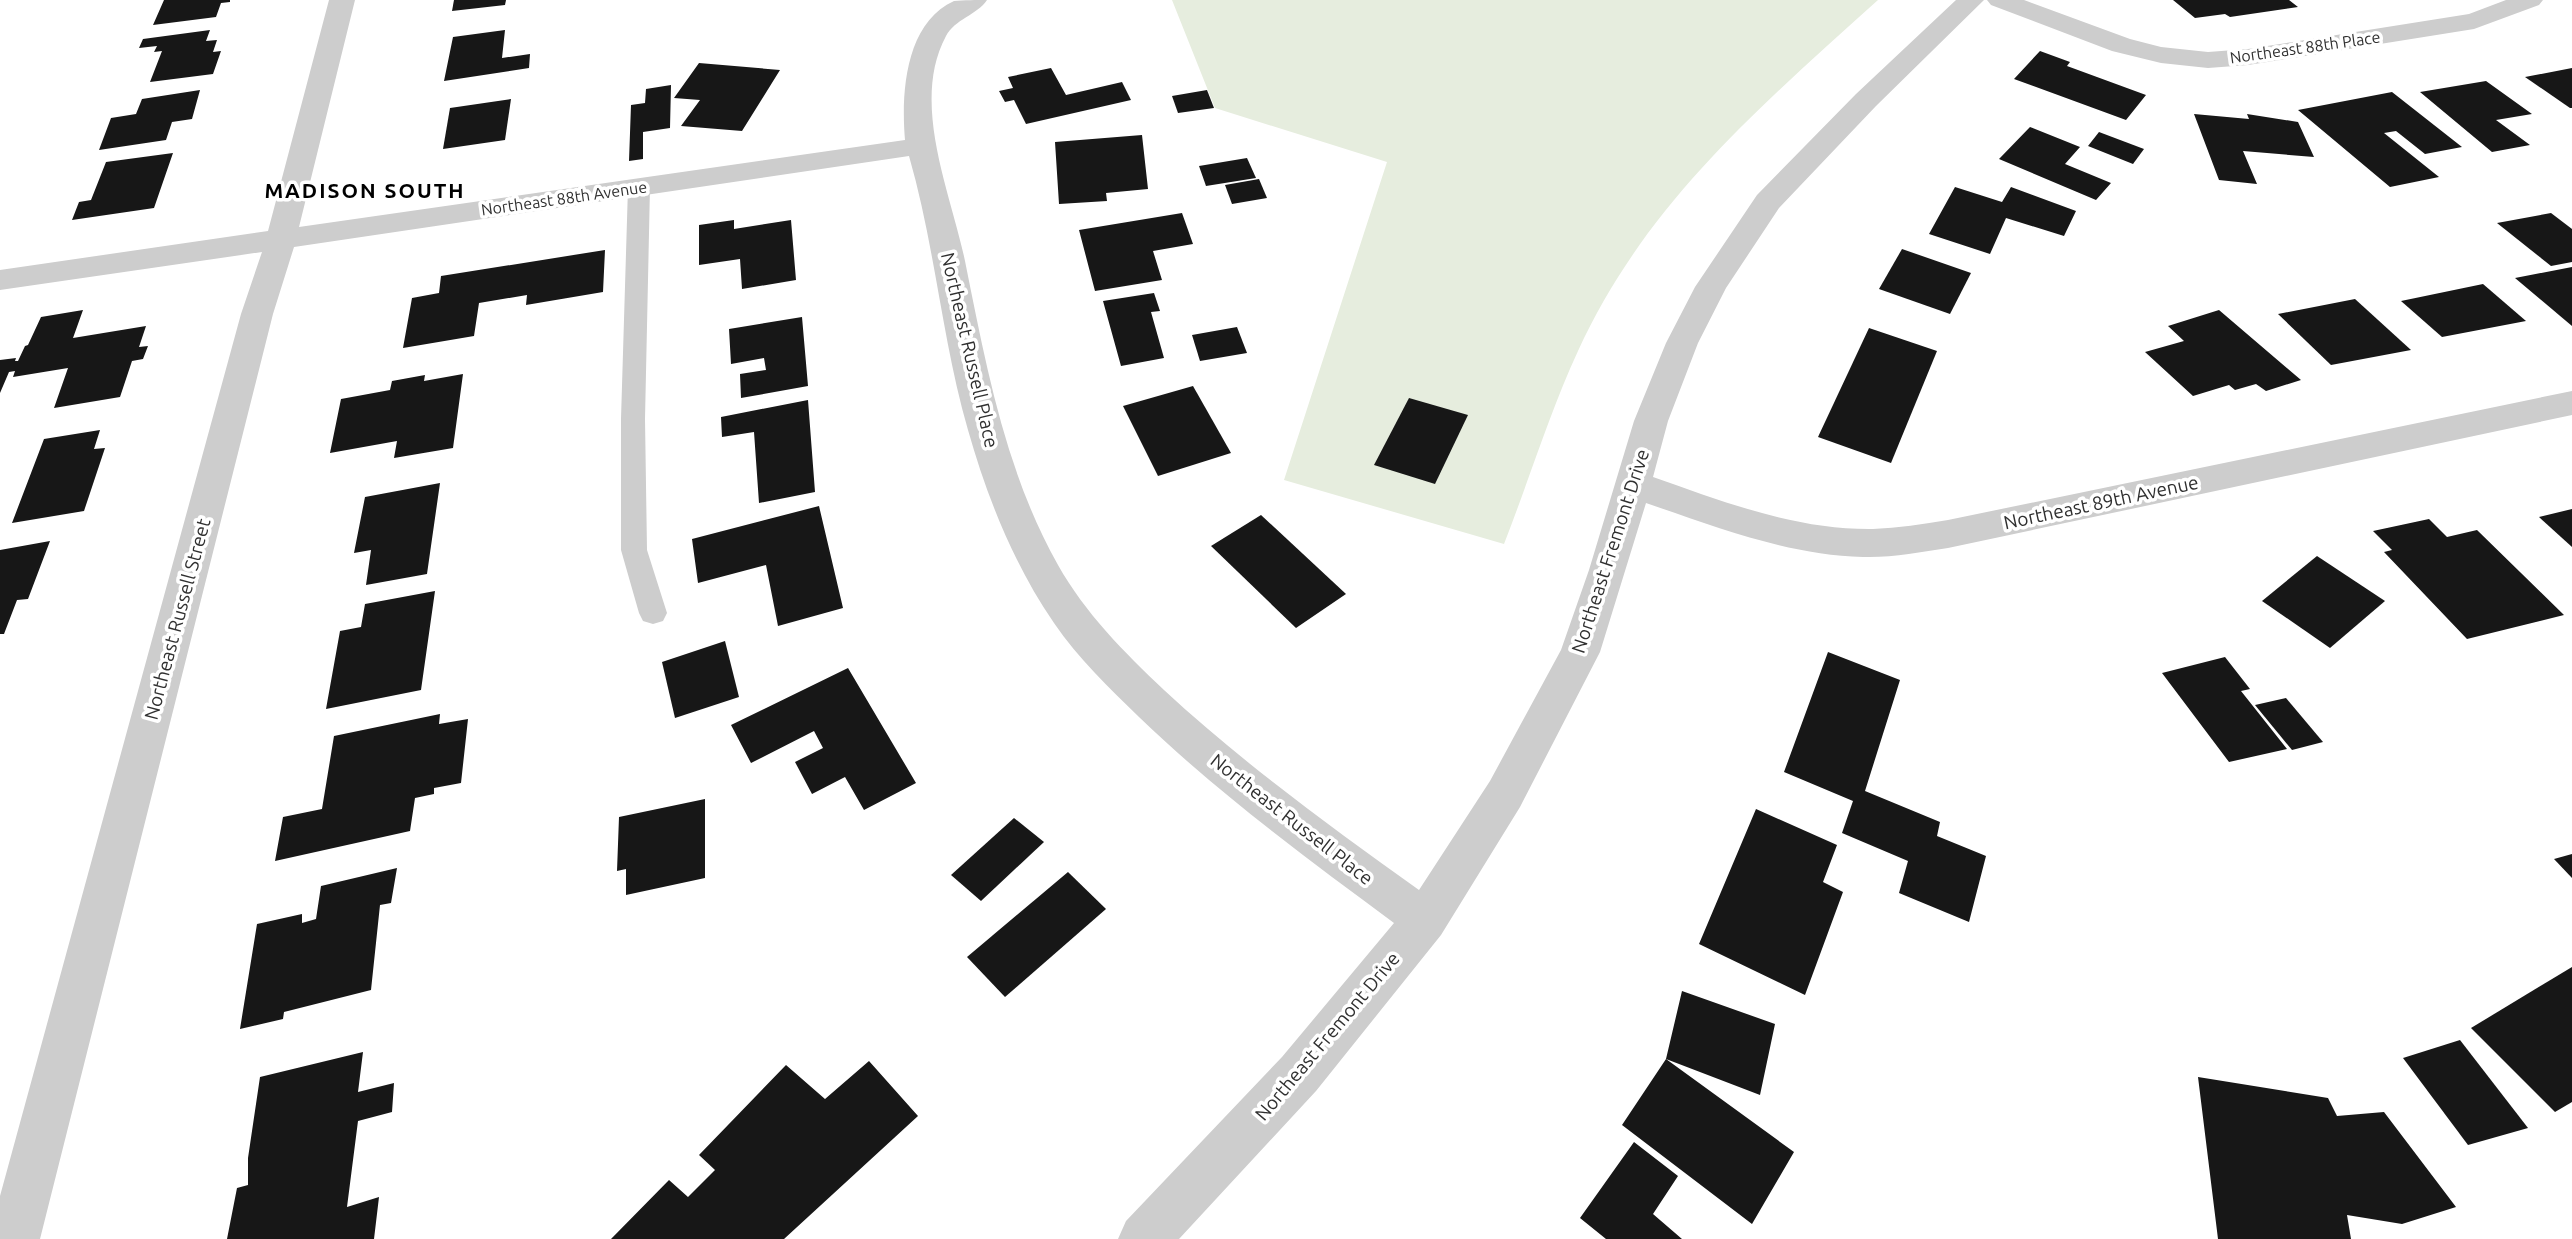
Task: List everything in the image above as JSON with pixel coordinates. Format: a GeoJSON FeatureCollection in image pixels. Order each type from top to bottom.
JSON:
{"type":"FeatureCollection","features":[{"type":"Feature","properties":{"kind":"street","name":"Northeast Russell Street"},"geometry":{"type":"LineString","coordinates":[[14,1239],[253,328],[281,239],[342,0]]}},
{"type":"Feature","properties":{"kind":"street","name":"Northeast Russell Place"},"geometry":{"type":"LineString","coordinates":[[974,0],[944,21],[932,36],[926,54],[919,97],[920,146],[940,211],[980,413],[995,461],[1041,566],[1068,612],[1101,654],[1167,719],[1256,794],[1425,920]]}},
{"type":"Feature","properties":{"kind":"street","name":"Northeast Fremont Drive"},"geometry":{"type":"LineString","coordinates":[[1144,1239],[1299,1074],[1425,920],[1505,794],[1580,652],[1608,570],[1651,421],[1682,343],[1711,287],[1768,202],[1866,100],[1970,0]]}},
{"type":"Feature","properties":{"kind":"street","name":"Northeast 88th Place"},"geometry":{"type":"LineString","coordinates":[[2000,0],[2121,45],[2161,55],[2208,60],[2248,57],[2474,21],[2530,0]]}},
{"type":"Feature","properties":{"kind":"street","name":"Northeast 88th Avenue"},"geometry":{"type":"LineString","coordinates":[[0,280],[920,146]]}},
{"type":"Feature","properties":{"kind":"street","name":"Northeast 89th Avenue"},"geometry":{"type":"LineString","coordinates":[[1632,484],[1779,531],[1836,541],[1895,542],[1948,534],[2572,402]]}},
{"type":"Feature","properties":{"kind":"lane"},"geometry":{"type":"LineString","coordinates":[[639,187],[634,550],[653,613]]}},
{"type":"Feature","properties":{"kind":"green space"},"geometry":{"type":"Polygon","coordinates":[[[1172,0],[1878,0],[1791,79],[1709,160],[1637,249],[1605,298],[1578,351],[1548,423],[1504,544],[1284,480],[1387,162],[1215,108],[1172,0]]]}},
{"type":"Feature","properties":{"kind":"building"},"geometry":{"type":"Polygon","coordinates":[[[164,0],[230,2],[221,3],[216,17],[153,25],[164,0]]]}},
{"type":"Feature","properties":{"kind":"building"},"geometry":{"type":"Polygon","coordinates":[[[454,0],[506,0],[505,5],[452,11],[454,0]]]}},
{"type":"Feature","properties":{"kind":"building"},"geometry":{"type":"Polygon","coordinates":[[[2173,0],[2289,0],[2298,7],[2230,17],[2225,14],[2195,18],[2173,0]]]}},
{"type":"Feature","properties":{"kind":"building"},"geometry":{"type":"Polygon","coordinates":[[[210,30],[206,41],[217,40],[213,52],[221,51],[213,74],[150,82],[162,51],[154,52],[157,46],[139,48],[143,39],[210,30]]]}},
{"type":"Feature","properties":{"kind":"building"},"geometry":{"type":"Polygon","coordinates":[[[505,30],[502,58],[530,54],[529,68],[444,81],[453,37],[505,30]]]}},
{"type":"Feature","properties":{"kind":"building"},"geometry":{"type":"Polygon","coordinates":[[[2040,51],[2070,62],[2067,66],[2146,95],[2126,120],[2014,79],[2040,51]]]}},
{"type":"Feature","properties":{"kind":"building"},"geometry":{"type":"Polygon","coordinates":[[[699,63],[780,70],[742,131],[681,126],[700,100],[674,98],[699,63]]]}},
{"type":"Feature","properties":{"kind":"building"},"geometry":{"type":"Polygon","coordinates":[[[1051,68],[1066,95],[1122,82],[1131,100],[1026,124],[1014,100],[1005,102],[999,91],[1013,88],[1008,77],[1051,68]]]}},
{"type":"Feature","properties":{"kind":"building"},"geometry":{"type":"Polygon","coordinates":[[[2572,68],[2572,108],[2525,77],[2572,68]]]}},
{"type":"Feature","properties":{"kind":"building"},"geometry":{"type":"Polygon","coordinates":[[[2486,81],[2532,114],[2496,120],[2530,145],[2492,152],[2420,92],[2486,81]]]}},
{"type":"Feature","properties":{"kind":"building"},"geometry":{"type":"Polygon","coordinates":[[[671,85],[670,128],[643,132],[643,159],[629,161],[631,105],[645,103],[646,89],[671,85]]]}},
{"type":"Feature","properties":{"kind":"building"},"geometry":{"type":"Polygon","coordinates":[[[200,90],[192,119],[172,122],[166,140],[99,150],[111,118],[136,114],[142,99],[200,90]]]}},
{"type":"Feature","properties":{"kind":"building"},"geometry":{"type":"Polygon","coordinates":[[[1207,90],[1214,108],[1178,113],[1172,96],[1207,90]]]}},
{"type":"Feature","properties":{"kind":"building"},"geometry":{"type":"Polygon","coordinates":[[[2392,92],[2462,147],[2425,154],[2396,131],[2384,133],[2439,177],[2390,187],[2298,110],[2392,92]]]}},
{"type":"Feature","properties":{"kind":"building"},"geometry":{"type":"Polygon","coordinates":[[[511,99],[505,140],[443,149],[450,108],[511,99]]]}},
{"type":"Feature","properties":{"kind":"building"},"geometry":{"type":"Polygon","coordinates":[[[2194,114],[2249,119],[2247,114],[2298,122],[2314,157],[2243,151],[2257,184],[2219,180],[2194,114]]]}},
{"type":"Feature","properties":{"kind":"building"},"geometry":{"type":"Polygon","coordinates":[[[2030,127],[2080,147],[2065,164],[2111,183],[2096,200],[1999,159],[2030,127]]]}},
{"type":"Feature","properties":{"kind":"building"},"geometry":{"type":"Polygon","coordinates":[[[2099,132],[2144,149],[2133,164],[2088,146],[2099,132]]]}},
{"type":"Feature","properties":{"kind":"building"},"geometry":{"type":"Polygon","coordinates":[[[1142,135],[1148,189],[1106,193],[1107,201],[1059,204],[1055,142],[1142,135]]]}},
{"type":"Feature","properties":{"kind":"building"},"geometry":{"type":"Polygon","coordinates":[[[173,153],[154,208],[72,220],[79,202],[91,200],[106,162],[173,153]]]}},
{"type":"Feature","properties":{"kind":"building"},"geometry":{"type":"Polygon","coordinates":[[[1247,158],[1256,178],[1206,186],[1199,166],[1247,158]]]}},
{"type":"Feature","properties":{"kind":"building"},"geometry":{"type":"Polygon","coordinates":[[[1259,179],[1267,198],[1232,204],[1225,185],[1259,179]]]}},
{"type":"Feature","properties":{"kind":"building"},"geometry":{"type":"Polygon","coordinates":[[[1955,187],[2002,202],[2011,187],[2076,211],[2064,236],[2006,218],[1990,254],[1929,234],[1955,187]]]}},
{"type":"Feature","properties":{"kind":"building"},"geometry":{"type":"Polygon","coordinates":[[[1182,213],[1193,244],[1153,251],[1162,280],[1095,291],[1079,230],[1182,213]]]}},
{"type":"Feature","properties":{"kind":"building"},"geometry":{"type":"Polygon","coordinates":[[[2551,213],[2572,229],[2572,262],[2551,266],[2497,223],[2551,213]]]}},
{"type":"Feature","properties":{"kind":"building"},"geometry":{"type":"Polygon","coordinates":[[[734,220],[734,229],[791,220],[796,280],[742,289],[740,259],[699,265],[699,225],[734,220]]]}},
{"type":"Feature","properties":{"kind":"building"},"geometry":{"type":"Polygon","coordinates":[[[1902,249],[1971,273],[1950,314],[1879,289],[1902,249]]]}},
{"type":"Feature","properties":{"kind":"building"},"geometry":{"type":"Polygon","coordinates":[[[605,250],[603,292],[526,305],[527,295],[479,303],[474,336],[403,348],[412,298],[439,293],[441,276],[605,250]]]}},
{"type":"Feature","properties":{"kind":"building"},"geometry":{"type":"Polygon","coordinates":[[[2572,267],[2572,326],[2515,278],[2572,267]]]}},
{"type":"Feature","properties":{"kind":"building"},"geometry":{"type":"Polygon","coordinates":[[[2483,284],[2526,321],[2442,337],[2401,301],[2483,284]]]}},
{"type":"Feature","properties":{"kind":"building"},"geometry":{"type":"Polygon","coordinates":[[[1154,293],[1160,311],[1151,312],[1164,358],[1121,366],[1103,301],[1154,293]]]}},
{"type":"Feature","properties":{"kind":"building"},"geometry":{"type":"Polygon","coordinates":[[[2355,299],[2411,350],[2331,365],[2278,314],[2355,299]]]}},
{"type":"Feature","properties":{"kind":"building"},"geometry":{"type":"Polygon","coordinates":[[[83,310],[73,338],[146,326],[139,347],[148,346],[143,359],[132,361],[120,397],[54,408],[68,368],[13,377],[15,371],[9,372],[0,393],[0,360],[16,358],[15,361],[18,361],[41,317],[83,310]]]}},
{"type":"Feature","properties":{"kind":"building"},"geometry":{"type":"Polygon","coordinates":[[[2219,310],[2301,380],[2266,391],[2256,384],[2235,390],[2229,385],[2193,396],[2145,352],[2184,341],[2168,326],[2219,310]]]}},
{"type":"Feature","properties":{"kind":"building"},"geometry":{"type":"Polygon","coordinates":[[[802,317],[808,386],[741,398],[740,374],[766,370],[764,358],[731,364],[729,329],[802,317]]]}},
{"type":"Feature","properties":{"kind":"building"},"geometry":{"type":"Polygon","coordinates":[[[1237,327],[1247,353],[1200,361],[1192,335],[1237,327]]]}},
{"type":"Feature","properties":{"kind":"building"},"geometry":{"type":"Polygon","coordinates":[[[1869,328],[1937,351],[1891,463],[1818,437],[1869,328]]]}},
{"type":"Feature","properties":{"kind":"building"},"geometry":{"type":"Polygon","coordinates":[[[463,374],[453,448],[394,458],[397,441],[330,453],[341,399],[390,390],[392,381],[425,375],[424,381],[463,374]]]}},
{"type":"Feature","properties":{"kind":"building"},"geometry":{"type":"Polygon","coordinates":[[[1193,386],[1231,453],[1158,476],[1123,406],[1193,386]]]}},
{"type":"Feature","properties":{"kind":"building"},"geometry":{"type":"Polygon","coordinates":[[[1409,398],[1468,415],[1435,484],[1374,465],[1409,398]]]}},
{"type":"Feature","properties":{"kind":"building"},"geometry":{"type":"Polygon","coordinates":[[[808,400],[815,492],[759,503],[754,432],[722,437],[721,417],[808,400]]]}},
{"type":"Feature","properties":{"kind":"building"},"geometry":{"type":"Polygon","coordinates":[[[100,430],[94,449],[105,448],[84,511],[12,523],[44,439],[100,430]]]}},
{"type":"Feature","properties":{"kind":"building"},"geometry":{"type":"Polygon","coordinates":[[[440,483],[427,574],[366,585],[371,550],[354,553],[365,497],[440,483]]]}},
{"type":"Feature","properties":{"kind":"building"},"geometry":{"type":"Polygon","coordinates":[[[819,506],[843,608],[778,626],[766,565],[698,583],[692,539],[819,506]]]}},
{"type":"Feature","properties":{"kind":"building"},"geometry":{"type":"Polygon","coordinates":[[[2572,509],[2572,547],[2539,517],[2572,509]]]}},
{"type":"Feature","properties":{"kind":"building"},"geometry":{"type":"Polygon","coordinates":[[[1261,515],[1346,594],[1296,628],[1211,546],[1261,515]]]}},
{"type":"Feature","properties":{"kind":"building"},"geometry":{"type":"Polygon","coordinates":[[[2429,519],[2447,537],[2477,530],[2564,615],[2467,639],[2384,552],[2392,550],[2373,531],[2429,519]]]}},
{"type":"Feature","properties":{"kind":"building"},"geometry":{"type":"Polygon","coordinates":[[[50,541],[28,599],[17,600],[4,634],[0,634],[0,550],[50,541]]]}},
{"type":"Feature","properties":{"kind":"building"},"geometry":{"type":"Polygon","coordinates":[[[2317,556],[2385,601],[2330,648],[2262,601],[2317,556]]]}},
{"type":"Feature","properties":{"kind":"building"},"geometry":{"type":"Polygon","coordinates":[[[435,591],[421,690],[326,709],[340,631],[361,627],[365,604],[435,591]]]}},
{"type":"Feature","properties":{"kind":"building"},"geometry":{"type":"Polygon","coordinates":[[[725,641],[739,697],[675,718],[662,662],[725,641]]]}},
{"type":"Feature","properties":{"kind":"building"},"geometry":{"type":"Polygon","coordinates":[[[1828,652],[1900,680],[1865,791],[1940,822],[1937,836],[1986,856],[1969,922],[1899,893],[1908,861],[1842,833],[1853,801],[1784,772],[1828,652]]]}},
{"type":"Feature","properties":{"kind":"building"},"geometry":{"type":"Polygon","coordinates":[[[2225,657],[2250,689],[2241,691],[2287,749],[2229,762],[2162,673],[2225,657]]]}},
{"type":"Feature","properties":{"kind":"building"},"geometry":{"type":"Polygon","coordinates":[[[848,668],[916,783],[864,810],[845,777],[812,794],[795,762],[823,748],[814,731],[751,763],[731,725],[848,668]]]}},
{"type":"Feature","properties":{"kind":"building"},"geometry":{"type":"Polygon","coordinates":[[[2286,698],[2323,742],[2292,750],[2255,705],[2286,698]]]}},
{"type":"Feature","properties":{"kind":"building"},"geometry":{"type":"Polygon","coordinates":[[[440,714],[439,724],[468,719],[461,783],[434,788],[434,794],[415,798],[410,831],[275,861],[283,817],[322,809],[334,736],[440,714]]]}},
{"type":"Feature","properties":{"kind":"building"},"geometry":{"type":"Polygon","coordinates":[[[705,799],[705,878],[626,895],[626,869],[617,871],[619,817],[705,799]]]}},
{"type":"Feature","properties":{"kind":"building"},"geometry":{"type":"Polygon","coordinates":[[[1756,809],[1837,845],[1823,882],[1843,892],[1805,995],[1699,944],[1756,809]]]}},
{"type":"Feature","properties":{"kind":"building"},"geometry":{"type":"Polygon","coordinates":[[[1014,818],[1044,842],[981,901],[951,875],[1014,818]]]}},
{"type":"Feature","properties":{"kind":"building"},"geometry":{"type":"Polygon","coordinates":[[[2572,854],[2572,878],[2554,859],[2572,854]]]}},
{"type":"Feature","properties":{"kind":"building"},"geometry":{"type":"Polygon","coordinates":[[[397,868],[391,903],[380,905],[371,990],[284,1012],[283,1019],[240,1029],[257,924],[302,914],[302,923],[316,919],[321,886],[397,868]]]}},
{"type":"Feature","properties":{"kind":"building"},"geometry":{"type":"Polygon","coordinates":[[[1068,872],[1106,909],[1005,997],[967,957],[1068,872]]]}},
{"type":"Feature","properties":{"kind":"building"},"geometry":{"type":"Polygon","coordinates":[[[2572,967],[2572,1102],[2555,1112],[2471,1028],[2572,967]]]}},
{"type":"Feature","properties":{"kind":"building"},"geometry":{"type":"Polygon","coordinates":[[[1682,991],[1775,1024],[1760,1095],[1666,1059],[1682,991]]]}},
{"type":"Feature","properties":{"kind":"building"},"geometry":{"type":"Polygon","coordinates":[[[2460,1040],[2528,1128],[2468,1145],[2403,1058],[2460,1040]]]}},
{"type":"Feature","properties":{"kind":"building"},"geometry":{"type":"Polygon","coordinates":[[[363,1052],[358,1092],[394,1083],[392,1112],[358,1121],[347,1207],[379,1197],[374,1239],[227,1239],[237,1188],[248,1185],[248,1158],[260,1077],[363,1052]]]}},
{"type":"Feature","properties":{"kind":"building"},"geometry":{"type":"Polygon","coordinates":[[[1666,1059],[1794,1152],[1752,1224],[1622,1125],[1666,1059]]]}},
{"type":"Feature","properties":{"kind":"building"},"geometry":{"type":"Polygon","coordinates":[[[869,1061],[918,1116],[784,1239],[611,1239],[669,1180],[688,1197],[715,1170],[699,1155],[786,1065],[825,1099],[869,1061]]]}},
{"type":"Feature","properties":{"kind":"building"},"geometry":{"type":"Polygon","coordinates":[[[2198,1077],[2328,1098],[2337,1116],[2384,1112],[2456,1207],[2402,1224],[2347,1215],[2351,1239],[2218,1239],[2198,1077]]]}},
{"type":"Feature","properties":{"kind":"building"},"geometry":{"type":"Polygon","coordinates":[[[1634,1142],[1678,1176],[1653,1214],[1682,1239],[1606,1239],[1580,1218],[1634,1142]]]}},
{"type":"Feature","properties":{"kind":"district","name":"MADISON SOUTH"},"geometry":{"type":"Point","coordinates":[365,190]}}]}
